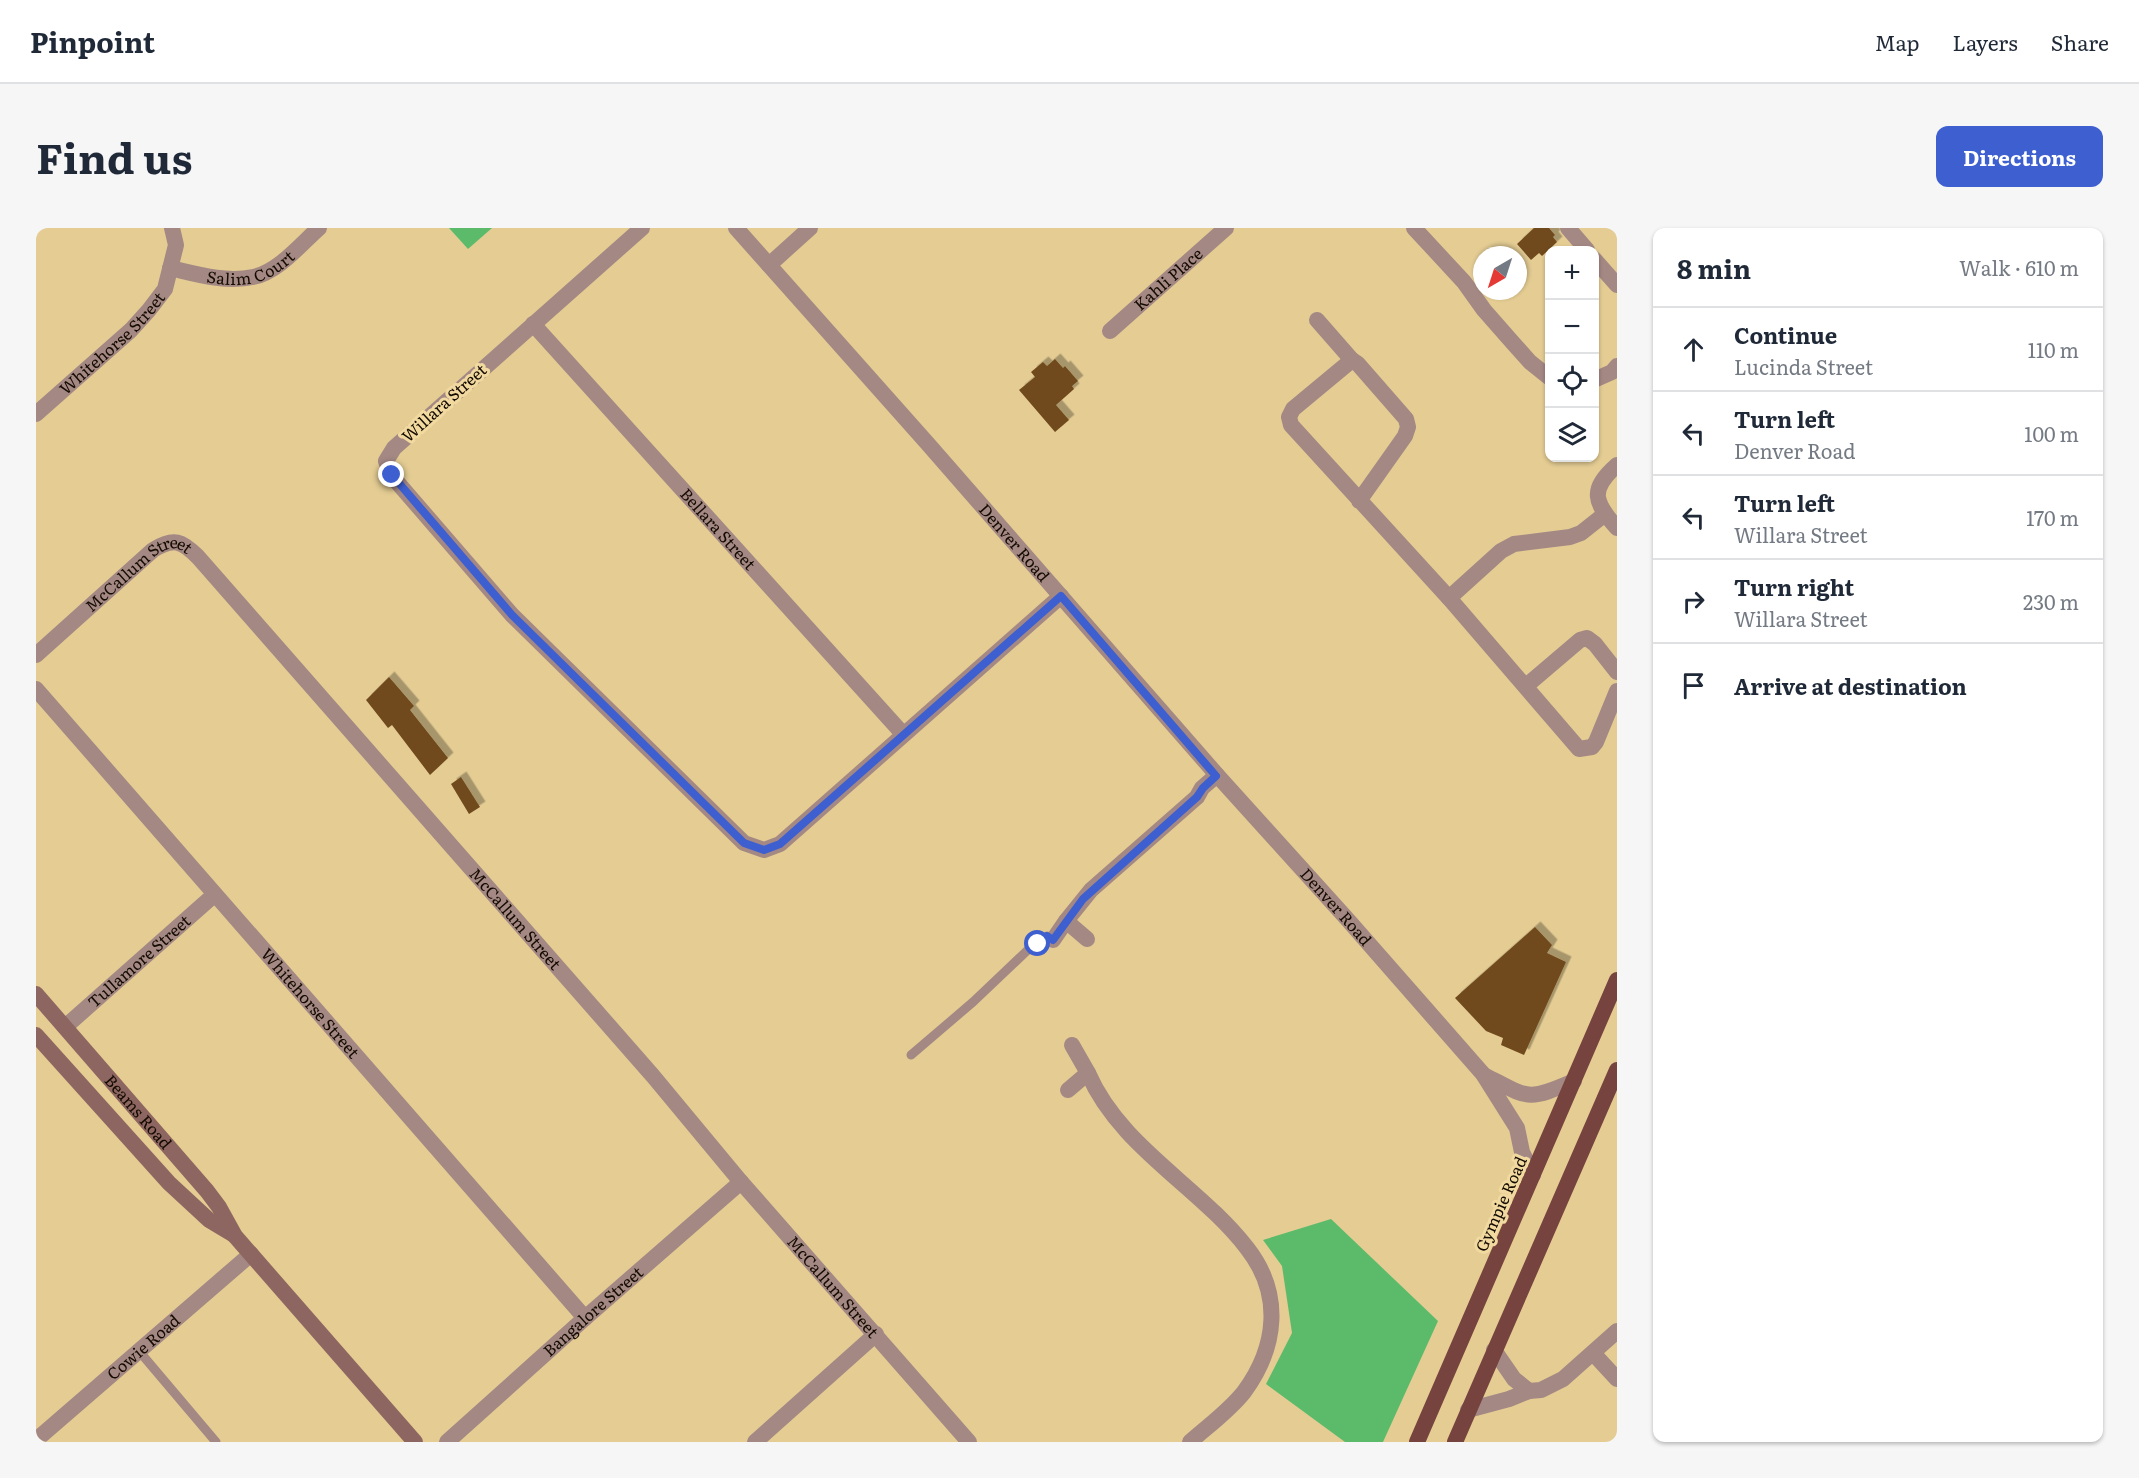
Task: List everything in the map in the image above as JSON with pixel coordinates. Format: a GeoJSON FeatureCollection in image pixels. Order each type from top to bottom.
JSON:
{"type":"FeatureCollection","features":[{"type":"Feature","properties":{"kind":"highway","name":"Gympie Road"},"geometry":{"type":"LineString","coordinates":[[1417,1442],[1617,980]]}},
{"type":"Feature","properties":{"kind":"highway"},"geometry":{"type":"LineString","coordinates":[[1455,1442],[1617,1070]]}},
{"type":"Feature","properties":{"kind":"main road","name":"Beams Road"},"geometry":{"type":"LineString","coordinates":[[36,994],[207,1191],[235,1236],[415,1442]]}},
{"type":"Feature","properties":{"kind":"main road","name":"Beams Road"},"geometry":{"type":"LineString","coordinates":[[36,1035],[134,1147],[169,1183],[209,1220],[235,1236]]}},
{"type":"Feature","properties":{"kind":"street","name":"Whitehorse Street"},"geometry":{"type":"LineString","coordinates":[[36,414],[131,330],[165,289],[176,245],[172,228]]}},
{"type":"Feature","properties":{"kind":"street","name":"Salim Court"},"geometry":{"type":"LineString","coordinates":[[170,268],[233,279],[254,277],[276,266],[319,228]]}},
{"type":"Feature","properties":{"kind":"street","name":"Willara Street"},"geometry":{"type":"LineString","coordinates":[[642,228],[394,448],[386,461],[392,475],[512,615],[744,843],[764,850],[780,844],[1061,596]]}},
{"type":"Feature","properties":{"kind":"street","name":"Denver Road"},"geometry":{"type":"LineString","coordinates":[[736,228],[1061,596],[1216,776],[1348,920],[1483,1074],[1517,1128],[1522,1152],[1533,1175]]}},
{"type":"Feature","properties":{"kind":"street"},"geometry":{"type":"LineString","coordinates":[[769,265],[810,228]]}},
{"type":"Feature","properties":{"kind":"street"},"geometry":{"type":"LineString","coordinates":[[1414,228],[1464,282],[1484,310],[1530,362],[1545,374]]}},
{"type":"Feature","properties":{"kind":"street"},"geometry":{"type":"LineString","coordinates":[[1568,228],[1584,246]]}},
{"type":"Feature","properties":{"kind":"street","name":"Kahli Place"},"geometry":{"type":"LineString","coordinates":[[1110,331],[1219,230]]}},
{"type":"Feature","properties":{"kind":"street"},"geometry":{"type":"LineString","coordinates":[[1599,265],[1617,285]]}},
{"type":"Feature","properties":{"kind":"street"},"geometry":{"type":"LineString","coordinates":[[1317,320],[1406,419],[1408,427],[1405,436],[1359,501]]}},
{"type":"Feature","properties":{"kind":"street","name":"Bellara Street"},"geometry":{"type":"LineString","coordinates":[[533,324],[903,734]]}},
{"type":"Feature","properties":{"kind":"street"},"geometry":{"type":"LineString","coordinates":[[1352,360],[1293,409],[1289,417],[1291,425],[1449,598],[1579,749],[1592,747],[1596,742],[1617,690]]}},
{"type":"Feature","properties":{"kind":"street"},"geometry":{"type":"LineString","coordinates":[[1599,378],[1615,372]]}},
{"type":"Feature","properties":{"kind":"street"},"geometry":{"type":"LineString","coordinates":[[1617,465],[1600,484],[1597,498],[1605,514],[1617,528]]}},
{"type":"Feature","properties":{"kind":"street"},"geometry":{"type":"LineString","coordinates":[[1449,598],[1501,551],[1514,544],[1570,537],[1581,533],[1605,514]]}},
{"type":"Feature","properties":{"kind":"street","name":"McCallum Street"},"geometry":{"type":"LineString","coordinates":[[36,655],[153,550],[163,544],[174,542],[185,544],[645,1067],[741,1182],[969,1442]]}},
{"type":"Feature","properties":{"kind":"street"},"geometry":{"type":"LineString","coordinates":[[1526,686],[1581,640],[1587,638],[1595,644],[1617,672]]}},
{"type":"Feature","properties":{"kind":"street","name":"Whitehorse Street"},"geometry":{"type":"LineString","coordinates":[[36,689],[585,1318]]}},
{"type":"Feature","properties":{"kind":"street"},"geometry":{"type":"LineString","coordinates":[[1053,940],[1083,899],[1197,797],[1216,776]]}},
{"type":"Feature","properties":{"kind":"street","name":"Tullamore Street"},"geometry":{"type":"LineString","coordinates":[[65,1027],[214,894]]}},
{"type":"Feature","properties":{"kind":"street"},"geometry":{"type":"LineString","coordinates":[[1066,921],[1087,939]]}},
{"type":"Feature","properties":{"kind":"street"},"geometry":{"type":"LineString","coordinates":[[1072,1045],[1096,1092],[1117,1121],[1232,1231],[1249,1250],[1267,1284],[1272,1312],[1271,1337],[1264,1359],[1242,1394],[1190,1442]]}},
{"type":"Feature","properties":{"kind":"street"},"geometry":{"type":"LineString","coordinates":[[1068,1090],[1088,1073]]}},
{"type":"Feature","properties":{"kind":"street","name":"Denver Road"},"geometry":{"type":"LineString","coordinates":[[1483,1074],[1518,1093],[1530,1096],[1541,1095],[1574,1081]]}},
{"type":"Feature","properties":{"kind":"street","name":"Bangalore Street"},"geometry":{"type":"LineString","coordinates":[[447,1442],[741,1182]]}},
{"type":"Feature","properties":{"kind":"street","name":"Cowie Road"},"geometry":{"type":"LineString","coordinates":[[36,1440],[251,1254]]}},
{"type":"Feature","properties":{"kind":"street"},"geometry":{"type":"LineString","coordinates":[[1468,1410],[1529,1391],[1541,1390],[1563,1379],[1617,1331]]}},
{"type":"Feature","properties":{"kind":"street"},"geometry":{"type":"LineString","coordinates":[[754,1442],[876,1334]]}},
{"type":"Feature","properties":{"kind":"street"},"geometry":{"type":"LineString","coordinates":[[1494,1350],[1514,1379],[1529,1391]]}},
{"type":"Feature","properties":{"kind":"street"},"geometry":{"type":"LineString","coordinates":[[1593,1353],[1617,1379]]}},
{"type":"Feature","properties":{"kind":"lane"},"geometry":{"type":"LineString","coordinates":[[911,1055],[973,1002],[1032,946],[1047,936],[1053,940]]}},
{"type":"Feature","properties":{"kind":"lane"},"geometry":{"type":"LineString","coordinates":[[139,1352],[216,1442]]}},
{"type":"Feature","properties":{"kind":"green space"},"geometry":{"type":"Polygon","coordinates":[[[449,228],[492,228],[468,249],[449,228]]]}},
{"type":"Feature","properties":{"kind":"green space"},"geometry":{"type":"Polygon","coordinates":[[[1331,1219],[1438,1321],[1383,1442],[1345,1442],[1266,1384],[1292,1333],[1282,1266],[1263,1240],[1331,1219]]]}},
{"type":"Feature","properties":{"kind":"building"},"geometry":{"type":"Polygon","coordinates":[[[1534,228],[1549,228],[1557,242],[1553,246],[1545,246],[1545,253],[1542,256],[1539,253],[1531,260],[1527,255],[1527,246],[1517,244],[1534,228]]]}},
{"type":"Feature","properties":{"kind":"building"},"geometry":{"type":"Polygon","coordinates":[[[1055,359],[1063,368],[1065,366],[1078,381],[1072,386],[1074,389],[1056,405],[1069,420],[1055,432],[1019,390],[1035,377],[1031,372],[1043,362],[1047,366],[1055,359]]]}},
{"type":"Feature","properties":{"kind":"building"},"geometry":{"type":"Polygon","coordinates":[[[389,677],[414,706],[410,710],[448,758],[430,775],[392,725],[388,728],[366,700],[389,677]]]}},
{"type":"Feature","properties":{"kind":"building"},"geometry":{"type":"Polygon","coordinates":[[[461,777],[480,807],[469,814],[451,784],[461,777]]]}},
{"type":"Feature","properties":{"kind":"building"},"geometry":{"type":"Polygon","coordinates":[[[1535,927],[1552,945],[1547,953],[1566,962],[1524,1055],[1501,1045],[1503,1038],[1486,1031],[1455,998],[1535,927]]]}},
{"type":"Feature","properties":{"kind":"route"},"geometry":{"type":"LineString","coordinates":[[392,475],[512,615],[744,843],[764,850],[780,844],[1061,596],[1216,776],[1197,797],[1091,890],[1053,940],[1047,936],[1038,944]]}}]}
